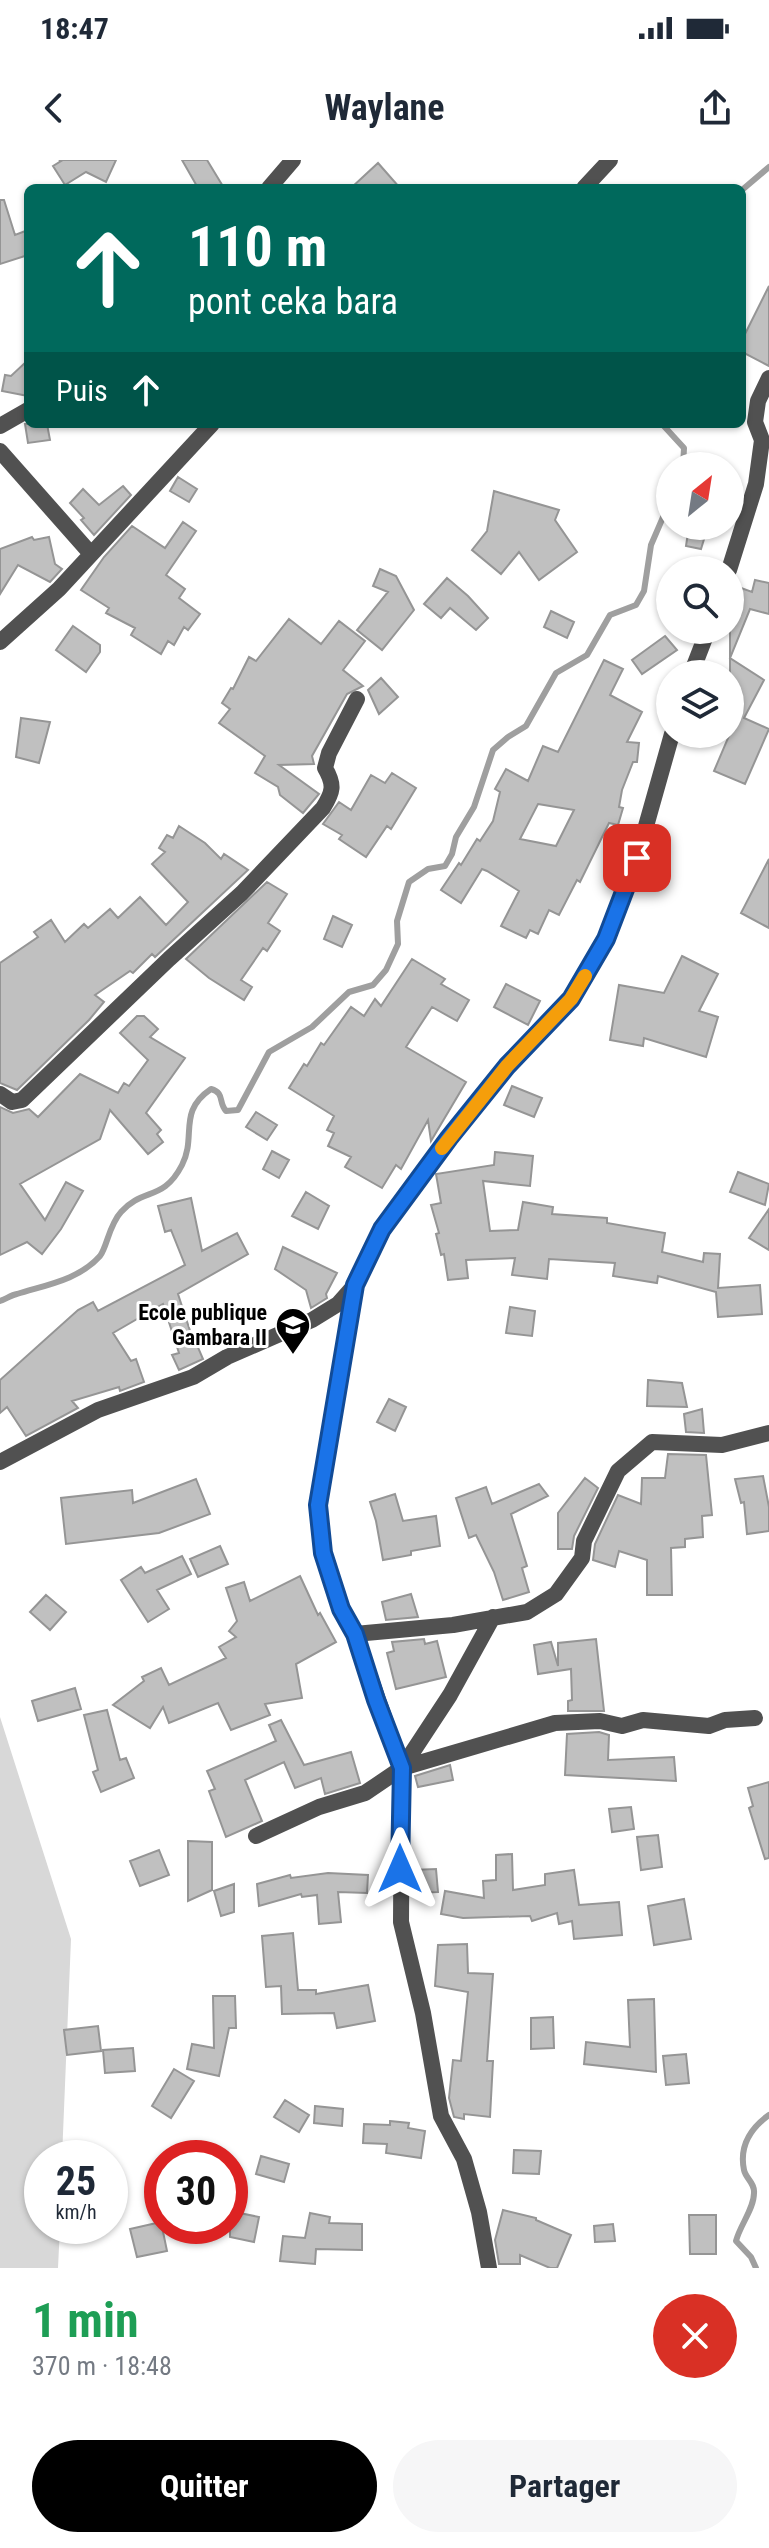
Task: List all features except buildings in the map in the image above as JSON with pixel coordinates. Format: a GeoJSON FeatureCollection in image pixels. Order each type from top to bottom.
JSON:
{"type":"FeatureCollection","features":[{"type":"Feature","properties":{"kind":"street"},"geometry":{"type":"LineString","coordinates":[[272,184],[293,160]]}},
{"type":"Feature","properties":{"kind":"street"},"geometry":{"type":"LineString","coordinates":[[588,184],[610,160]]}},
{"type":"Feature","properties":{"kind":"street"},"geometry":{"type":"LineString","coordinates":[[733,556],[756,484],[762,440],[755,422],[758,401],[769,378]]}},
{"type":"Feature","properties":{"kind":"street"},"geometry":{"type":"LineString","coordinates":[[0,426],[24,412]]}},
{"type":"Feature","properties":{"kind":"street"},"geometry":{"type":"LineString","coordinates":[[0,642],[59,589],[208,428]]}},
{"type":"Feature","properties":{"kind":"street"},"geometry":{"type":"LineString","coordinates":[[0,451],[91,554]]}},
{"type":"Feature","properties":{"kind":"street"},"geometry":{"type":"LineString","coordinates":[[0,1094],[12,1102],[22,1100],[242,893],[323,808],[332,793],[332,780],[325,768],[329,753],[357,699]]}},
{"type":"Feature","properties":{"kind":"street"},"geometry":{"type":"LineString","coordinates":[[0,1462],[98,1410],[193,1377],[227,1357],[312,1320],[338,1304],[355,1285],[382,1229],[449,1138],[507,1066],[571,999],[606,939],[637,858],[668,748]]}},
{"type":"Feature","properties":{"kind":"street"},"geometry":{"type":"LineString","coordinates":[[355,1285],[318,1505],[323,1553],[341,1609],[355,1634],[402,1768],[401,1922],[423,2013],[441,2116],[464,2159],[479,2212],[489,2268]]}},
{"type":"Feature","properties":{"kind":"street"},"geometry":{"type":"LineString","coordinates":[[355,1634],[453,1625],[527,1612],[556,1594],[582,1558],[584,1541],[618,1471],[652,1442],[722,1445],[769,1433]]}},
{"type":"Feature","properties":{"kind":"street"},"geometry":{"type":"LineString","coordinates":[[402,1768],[450,1695],[493,1617]]}},
{"type":"Feature","properties":{"kind":"street"},"geometry":{"type":"LineString","coordinates":[[256,1836],[319,1807],[365,1793],[402,1768],[555,1723],[600,1721],[622,1726],[643,1720],[709,1726],[725,1720],[755,1718]]}},
{"type":"Feature","properties":{"kind":"shaded area"},"geometry":{"type":"Polygon","coordinates":[[[0,1717],[71,1939],[63,2140],[24,2140],[24,2244],[59,2244],[58,2268],[0,2268],[0,1717]]]}},
{"type":"Feature","properties":{"kind":"waterway"},"geometry":{"type":"LineString","coordinates":[[746,187],[769,167]]}},
{"type":"Feature","properties":{"kind":"waterway"},"geometry":{"type":"LineString","coordinates":[[666,428],[684,448],[684,452]]}},
{"type":"Feature","properties":{"kind":"waterway"},"geometry":{"type":"LineString","coordinates":[[0,1301],[61,1281],[92,1264],[100,1256],[121,1212],[137,1199],[160,1190],[175,1177],[186,1154],[194,1106],[201,1098],[211,1089],[220,1095],[226,1111],[238,1110],[269,1052],[312,1027],[349,992],[373,985],[386,970],[398,944],[397,921],[409,882],[428,869],[445,866],[456,837],[474,807],[493,750],[526,726],[556,673],[587,655],[610,615],[636,605],[644,591],[651,545],[656,533]]}},
{"type":"Feature","properties":{"kind":"waterway"},"geometry":{"type":"LineString","coordinates":[[756,2268],[751,2257],[736,2241],[754,2193],[744,2170],[743,2153],[752,2132],[769,2115]]}},
{"type":"Feature","properties":{"kind":"slow traffic"},"geometry":{"type":"LineString","coordinates":[[442,1148],[507,1066],[571,999],[585,976]]}},
{"type":"Feature","properties":{"kind":"place","name":"Ecole publique Gambara II"},"geometry":{"type":"Point","coordinates":[293,1356]}},
{"type":"Feature","properties":{"kind":"route"},"geometry":{"type":"LineString","coordinates":[[400,1869],[402,1768],[355,1634],[341,1609],[323,1553],[318,1505],[355,1285],[382,1229],[449,1138],[507,1066],[571,999],[606,939],[637,858]]}}]}
